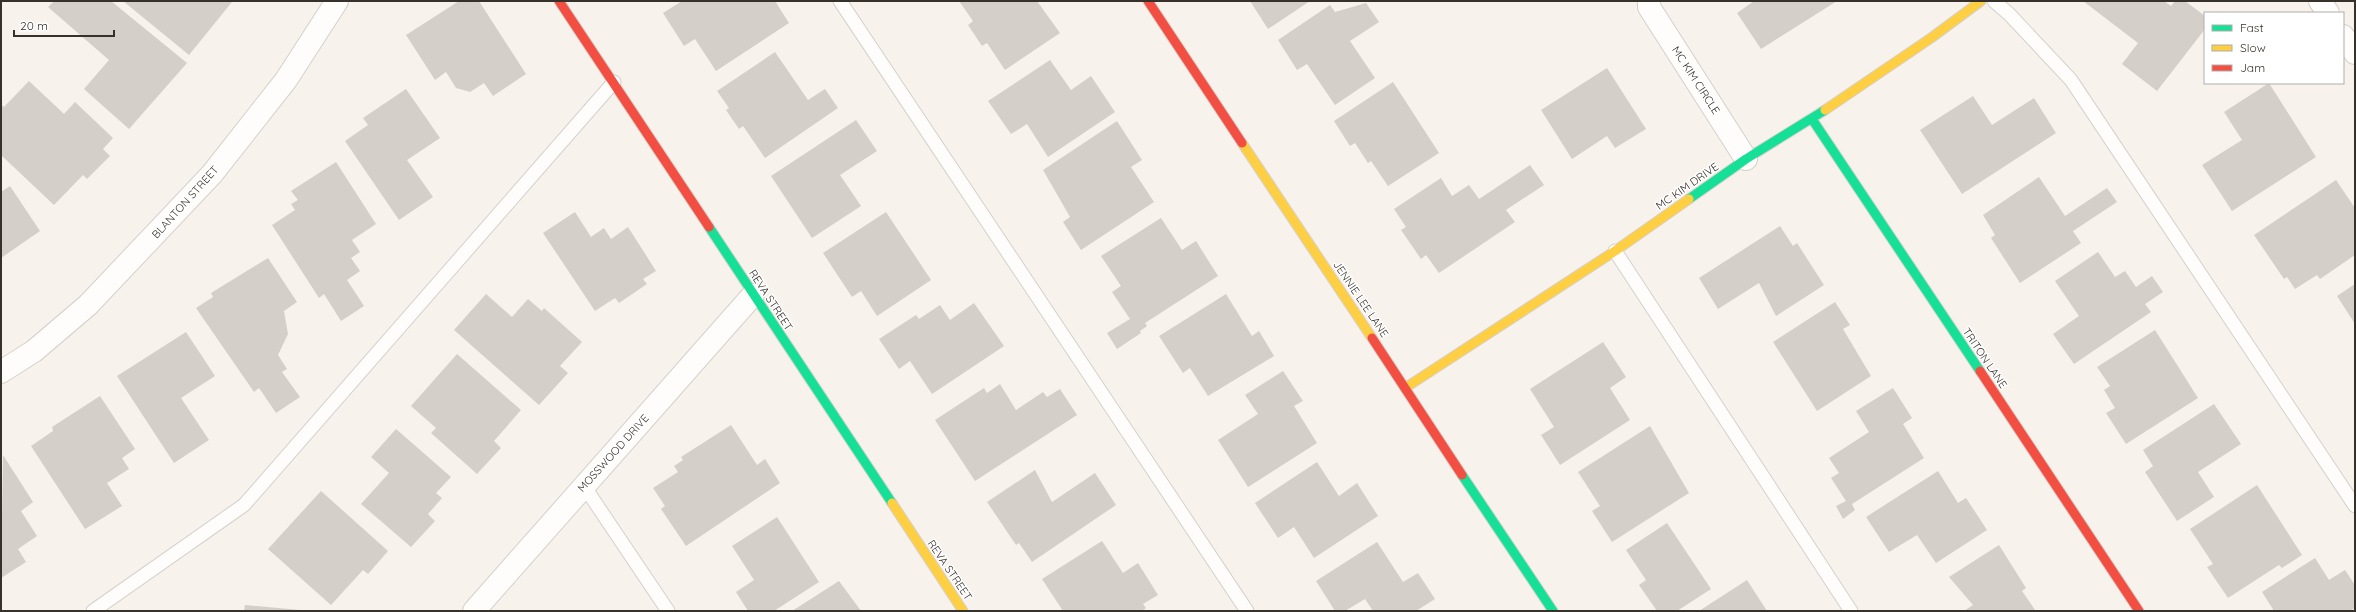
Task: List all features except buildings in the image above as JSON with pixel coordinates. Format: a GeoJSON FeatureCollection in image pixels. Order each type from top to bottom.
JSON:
{"type":"FeatureCollection","features":[{"type":"Feature","properties":{"kind":"street","name":"BLANTON STREET"},"geometry":{"type":"LineString","coordinates":[[1,372],[34,351],[88,305],[212,174],[286,80],[337,1]]}},
{"type":"Feature","properties":{"kind":"street","name":"REVA STREET"},"geometry":{"type":"LineString","coordinates":[[559,1],[963,611]]}},
{"type":"Feature","properties":{"kind":"street","name":"JENNIE LEE LANE"},"geometry":{"type":"LineString","coordinates":[[1148,1],[1553,611]]}},
{"type":"Feature","properties":{"kind":"street","name":"MC KIM CIRCLE"},"geometry":{"type":"LineString","coordinates":[[1649,1],[1649,7],[1746,159]]}},
{"type":"Feature","properties":{"kind":"street","name":"MC KIM DRIVE"},"geometry":{"type":"LineString","coordinates":[[1405,388],[1615,251],[1746,159],[1812,119],[1931,38],[1981,1]]}},
{"type":"Feature","properties":{"kind":"street"},"geometry":{"type":"LineString","coordinates":[[2320,1],[2327,12]]}},
{"type":"Feature","properties":{"kind":"street"},"geometry":{"type":"LineString","coordinates":[[2344,37],[2355,53]]}},
{"type":"Feature","properties":{"kind":"street","name":"TRITON LANE"},"geometry":{"type":"LineString","coordinates":[[1812,119],[2139,611]]}},
{"type":"Feature","properties":{"kind":"street","name":"MOSSWOOD DRIVE"},"geometry":{"type":"LineString","coordinates":[[474,611],[753,295]]}},
{"type":"Feature","properties":{"kind":"lane"},"geometry":{"type":"LineString","coordinates":[[840,1],[1247,611]]}},
{"type":"Feature","properties":{"kind":"lane"},"geometry":{"type":"LineString","coordinates":[[1994,1],[2009,14],[2071,80],[2355,506]]}},
{"type":"Feature","properties":{"kind":"lane"},"geometry":{"type":"LineString","coordinates":[[97,610],[244,505],[614,82]]}},
{"type":"Feature","properties":{"kind":"lane"},"geometry":{"type":"LineString","coordinates":[[1615,251],[1851,611]]}},
{"type":"Feature","properties":{"kind":"lane"},"geometry":{"type":"LineString","coordinates":[[584,486],[668,611]]}},
{"type":"Feature","properties":{"kind":"traffic: fast"},"geometry":{"type":"LineString","coordinates":[[1689,199],[1746,159],[1825,110]]}},
{"type":"Feature","properties":{"kind":"traffic: fast"},"geometry":{"type":"LineString","coordinates":[[1812,119],[1980,371]]}},
{"type":"Feature","properties":{"kind":"traffic: fast"},"geometry":{"type":"LineString","coordinates":[[709,227],[892,503]]}},
{"type":"Feature","properties":{"kind":"traffic: fast"},"geometry":{"type":"LineString","coordinates":[[1462,475],[1553,611]]}},
{"type":"Feature","properties":{"kind":"traffic: slow"},"geometry":{"type":"LineString","coordinates":[[1825,110],[1931,38],[1981,1]]}},
{"type":"Feature","properties":{"kind":"traffic: slow"},"geometry":{"type":"LineString","coordinates":[[1242,143],[1372,338]]}},
{"type":"Feature","properties":{"kind":"traffic: slow"},"geometry":{"type":"LineString","coordinates":[[1405,388],[1615,251],[1689,199]]}},
{"type":"Feature","properties":{"kind":"traffic: slow"},"geometry":{"type":"LineString","coordinates":[[892,503],[963,611]]}},
{"type":"Feature","properties":{"kind":"traffic: jam"},"geometry":{"type":"LineString","coordinates":[[559,1],[709,227]]}},
{"type":"Feature","properties":{"kind":"traffic: jam"},"geometry":{"type":"LineString","coordinates":[[1148,1],[1242,143]]}},
{"type":"Feature","properties":{"kind":"traffic: jam"},"geometry":{"type":"LineString","coordinates":[[1372,338],[1462,475]]}},
{"type":"Feature","properties":{"kind":"traffic: jam"},"geometry":{"type":"LineString","coordinates":[[1980,371],[2139,611]]}}]}
